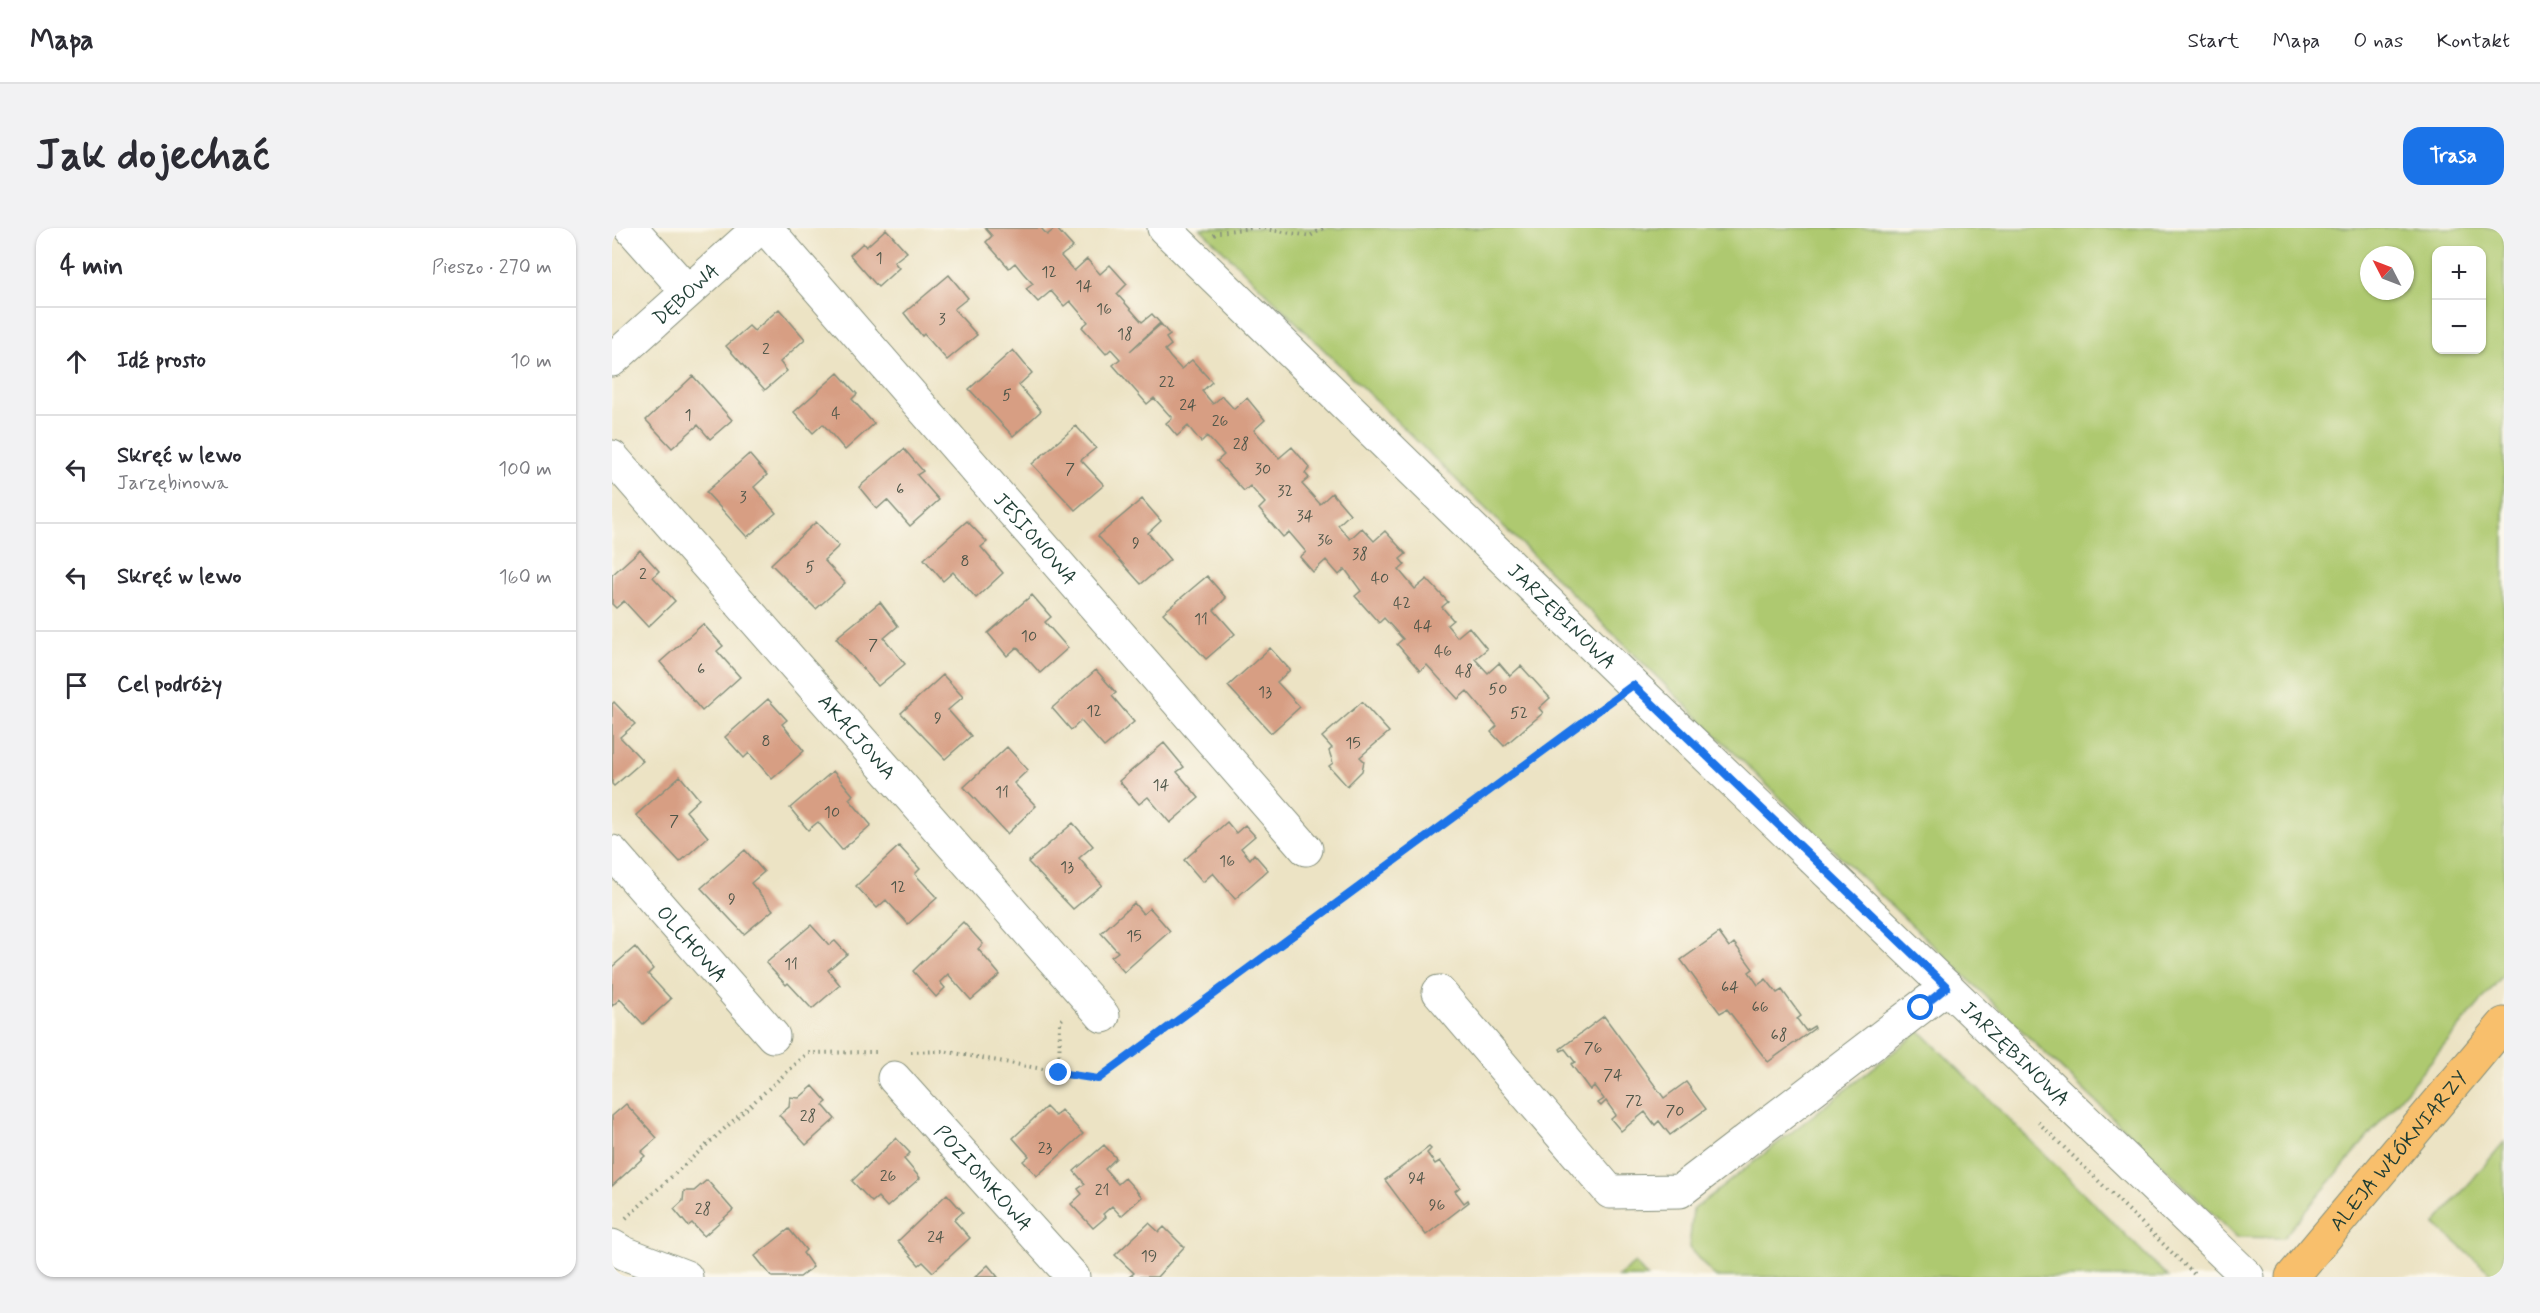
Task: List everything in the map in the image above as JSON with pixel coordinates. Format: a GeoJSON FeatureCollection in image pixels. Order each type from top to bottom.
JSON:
{"type":"FeatureCollection","features":[{"type":"Feature","properties":{"kind":"main road","name":"ALEJA WŁÓKNIARZY"},"geometry":{"type":"LineString","coordinates":[[2292,1277],[2504,1024]]}},
{"type":"Feature","properties":{"kind":"street"},"geometry":{"type":"LineString","coordinates":[[631,228],[687,291]]}},
{"type":"Feature","properties":{"kind":"street","name":"DĘBOWA"},"geometry":{"type":"LineString","coordinates":[[612,360],[759,228]]}},
{"type":"Feature","properties":{"kind":"street","name":"JESIONOWA"},"geometry":{"type":"LineString","coordinates":[[766,228],[1306,849]]}},
{"type":"Feature","properties":{"kind":"street","name":"JARZĘBINOWA"},"geometry":{"type":"LineString","coordinates":[[1164,228],[1633,685],[2248,1277]]}},
{"type":"Feature","properties":{"kind":"street","name":"AKACJOWA"},"geometry":{"type":"LineString","coordinates":[[612,457],[1095,1006]]}},
{"type":"Feature","properties":{"kind":"street","name":"OLCHOWA"},"geometry":{"type":"LineString","coordinates":[[612,852],[773,1036]]}},
{"type":"Feature","properties":{"kind":"street"},"geometry":{"type":"LineString","coordinates":[[1439,992],[1610,1192],[1680,1191],[1947,987]]}},
{"type":"Feature","properties":{"kind":"street","name":"POZIOMKOWA"},"geometry":{"type":"LineString","coordinates":[[897,1061],[1073,1277]]}},
{"type":"Feature","properties":{"kind":"street"},"geometry":{"type":"LineString","coordinates":[[616,1234],[624,1253],[686,1277]]}},
{"type":"Feature","properties":{"kind":"path"},"geometry":{"type":"LineString","coordinates":[[1258,228],[1310,236],[1324,228]]}},
{"type":"Feature","properties":{"kind":"path"},"geometry":{"type":"LineString","coordinates":[[616,1234],[808,1053],[897,1061],[943,1051],[1098,1079],[1633,685]]}},
{"type":"Feature","properties":{"kind":"path"},"geometry":{"type":"LineString","coordinates":[[1059,1073],[1060,1021],[1095,1006]]}},
{"type":"Feature","properties":{"kind":"green space"},"geometry":{"type":"Polygon","coordinates":[[[1200,228],[2504,228],[2504,974],[2283,1238],[2237,1237],[1823,840],[1200,228]]]}},
{"type":"Feature","properties":{"kind":"green space"},"geometry":{"type":"Polygon","coordinates":[[[1920,1031],[2168,1277],[1715,1277],[1689,1248],[1693,1210],[1920,1031]]]}},
{"type":"Feature","properties":{"kind":"green space"},"geometry":{"type":"Polygon","coordinates":[[[2504,1142],[2504,1277],[2495,1277],[2435,1224],[2504,1142]]]}},
{"type":"Feature","properties":{"kind":"green space"},"geometry":{"type":"Polygon","coordinates":[[[1635,1263],[1647,1277],[1617,1277],[1635,1263]]]}},
{"type":"Feature","properties":{"kind":"building"},"geometry":{"type":"Polygon","coordinates":[[[985,228],[1041,228],[1047,235],[1056,228],[1073,247],[1061,256],[1074,271],[1087,259],[1100,274],[1110,265],[1127,284],[1117,294],[1142,322],[1152,314],[1160,323],[1130,351],[1161,324],[1170,335],[1166,338],[1171,345],[1165,350],[1170,357],[1181,369],[1192,360],[1212,382],[1202,391],[1213,404],[1222,396],[1234,409],[1247,398],[1265,420],[1254,430],[1279,458],[1292,447],[1310,468],[1305,473],[1309,478],[1302,484],[1320,504],[1332,493],[1350,514],[1338,525],[1350,539],[1362,528],[1374,541],[1385,531],[1406,554],[1400,559],[1405,565],[1399,570],[1415,589],[1427,579],[1448,602],[1442,607],[1453,620],[1447,625],[1457,637],[1469,627],[1487,649],[1475,659],[1488,673],[1499,663],[1510,676],[1521,666],[1550,698],[1539,708],[1543,713],[1504,746],[1491,732],[1497,726],[1467,691],[1458,699],[1427,665],[1420,671],[1397,644],[1403,639],[1384,618],[1379,623],[1355,596],[1361,591],[1345,569],[1339,575],[1326,560],[1313,572],[1300,557],[1306,552],[1289,532],[1283,537],[1259,509],[1265,503],[1250,486],[1244,491],[1217,461],[1224,455],[1207,436],[1201,442],[1188,426],[1177,436],[1166,423],[1172,418],[1154,398],[1147,404],[1113,365],[1120,359],[1111,349],[1106,354],[1082,327],[1088,322],[1070,301],[1064,306],[1051,291],[1038,302],[1026,289],[1033,284],[1015,263],[1009,268],[986,242],[992,236],[985,228]]]}},
{"type":"Feature","properties":{"kind":"building"},"geometry":{"type":"Polygon","coordinates":[[[886,229],[907,252],[894,262],[899,268],[878,287],[850,255],[863,243],[866,247],[886,229]]]}},
{"type":"Feature","properties":{"kind":"building"},"geometry":{"type":"Polygon","coordinates":[[[949,275],[968,298],[954,309],[977,335],[947,360],[924,334],[922,336],[904,313],[949,275]]]}},
{"type":"Feature","properties":{"kind":"building"},"geometry":{"type":"Polygon","coordinates":[[[779,309],[805,339],[780,362],[787,371],[765,390],[726,346],[749,326],[754,331],[779,309]]]}},
{"type":"Feature","properties":{"kind":"building"},"geometry":{"type":"Polygon","coordinates":[[[1013,350],[1032,373],[1019,385],[1041,411],[1013,436],[969,389],[1013,350]]]}},
{"type":"Feature","properties":{"kind":"building"},"geometry":{"type":"Polygon","coordinates":[[[838,373],[857,394],[852,399],[874,424],[845,450],[823,424],[813,433],[794,412],[838,373]]]}},
{"type":"Feature","properties":{"kind":"building"},"geometry":{"type":"Polygon","coordinates":[[[693,376],[732,420],[710,439],[698,425],[672,448],[646,420],[693,376]]]}},
{"type":"Feature","properties":{"kind":"building"},"geometry":{"type":"Polygon","coordinates":[[[1076,426],[1096,448],[1081,460],[1104,485],[1075,510],[1032,464],[1076,426]]]}},
{"type":"Feature","properties":{"kind":"building"},"geometry":{"type":"Polygon","coordinates":[[[904,449],[923,471],[917,475],[939,500],[910,526],[887,500],[877,509],[859,487],[904,449]]]}},
{"type":"Feature","properties":{"kind":"building"},"geometry":{"type":"Polygon","coordinates":[[[749,454],[767,475],[754,487],[776,513],[747,537],[706,492],[749,454]]]}},
{"type":"Feature","properties":{"kind":"building"},"geometry":{"type":"Polygon","coordinates":[[[1142,499],[1161,521],[1148,533],[1170,560],[1141,584],[1098,536],[1142,499]]]}},
{"type":"Feature","properties":{"kind":"building"},"geometry":{"type":"Polygon","coordinates":[[[967,521],[987,542],[981,547],[1003,573],[976,598],[953,572],[943,581],[924,559],[967,521]]]}},
{"type":"Feature","properties":{"kind":"building"},"geometry":{"type":"Polygon","coordinates":[[[816,522],[839,546],[824,560],[845,583],[816,609],[771,564],[816,522]]]}},
{"type":"Feature","properties":{"kind":"building"},"geometry":{"type":"Polygon","coordinates":[[[640,550],[659,571],[653,577],[675,601],[648,627],[624,601],[616,608],[612,604],[612,575],[640,550]]]}},
{"type":"Feature","properties":{"kind":"building"},"geometry":{"type":"Polygon","coordinates":[[[1207,576],[1226,598],[1214,610],[1235,634],[1206,659],[1163,613],[1207,576]]]}},
{"type":"Feature","properties":{"kind":"building"},"geometry":{"type":"Polygon","coordinates":[[[1032,595],[1051,617],[1045,622],[1068,648],[1040,673],[1017,647],[1007,656],[988,633],[1032,595]]]}},
{"type":"Feature","properties":{"kind":"building"},"geometry":{"type":"Polygon","coordinates":[[[880,602],[898,626],[884,638],[905,664],[878,686],[836,638],[880,602]]]}},
{"type":"Feature","properties":{"kind":"building"},"geometry":{"type":"Polygon","coordinates":[[[703,624],[723,646],[717,651],[740,677],[702,711],[660,662],[703,624]]]}},
{"type":"Feature","properties":{"kind":"building"},"geometry":{"type":"Polygon","coordinates":[[[1270,648],[1290,670],[1277,682],[1300,707],[1271,733],[1228,686],[1270,648]]]}},
{"type":"Feature","properties":{"kind":"building"},"geometry":{"type":"Polygon","coordinates":[[[1096,670],[1116,693],[1112,696],[1134,722],[1104,747],[1081,721],[1071,730],[1052,708],[1096,670]]]}},
{"type":"Feature","properties":{"kind":"building"},"geometry":{"type":"Polygon","coordinates":[[[943,675],[963,697],[948,710],[971,736],[945,759],[901,713],[943,675]]]}},
{"type":"Feature","properties":{"kind":"building"},"geometry":{"type":"Polygon","coordinates":[[[768,699],[787,720],[782,724],[804,751],[772,779],[749,753],[744,758],[725,737],[768,699]]]}},
{"type":"Feature","properties":{"kind":"building"},"geometry":{"type":"Polygon","coordinates":[[[614,702],[635,724],[620,737],[643,761],[614,786],[612,784],[612,704],[614,702]]]}},
{"type":"Feature","properties":{"kind":"building"},"geometry":{"type":"Polygon","coordinates":[[[1362,702],[1389,732],[1360,757],[1364,761],[1362,771],[1347,786],[1329,766],[1333,763],[1329,751],[1332,748],[1322,737],[1362,702]]]}},
{"type":"Feature","properties":{"kind":"building"},"geometry":{"type":"Polygon","coordinates":[[[1164,743],[1184,767],[1177,772],[1199,798],[1170,823],[1148,797],[1139,804],[1119,781],[1164,743]]]}},
{"type":"Feature","properties":{"kind":"building"},"geometry":{"type":"Polygon","coordinates":[[[1007,747],[1028,770],[1014,783],[1036,806],[1007,834],[964,787],[1007,747]]]}},
{"type":"Feature","properties":{"kind":"building"},"geometry":{"type":"Polygon","coordinates":[[[833,771],[853,795],[849,799],[871,825],[842,850],[818,822],[808,830],[790,808],[833,771]]]}},
{"type":"Feature","properties":{"kind":"building"},"geometry":{"type":"Polygon","coordinates":[[[680,776],[699,799],[686,811],[708,837],[680,862],[636,815],[680,776]]]}},
{"type":"Feature","properties":{"kind":"building"},"geometry":{"type":"Polygon","coordinates":[[[1227,822],[1236,833],[1245,825],[1255,836],[1241,848],[1250,859],[1254,854],[1268,870],[1235,899],[1213,873],[1203,882],[1184,860],[1227,822]]]}},
{"type":"Feature","properties":{"kind":"building"},"geometry":{"type":"Polygon","coordinates":[[[1073,823],[1093,846],[1079,858],[1102,885],[1073,909],[1028,862],[1073,823]]]}},
{"type":"Feature","properties":{"kind":"building"},"geometry":{"type":"Polygon","coordinates":[[[899,846],[920,869],[915,874],[937,898],[908,924],[886,900],[877,908],[856,886],[899,846]]]}},
{"type":"Feature","properties":{"kind":"building"},"geometry":{"type":"Polygon","coordinates":[[[745,850],[764,872],[751,883],[773,910],[744,934],[701,888],[745,850]]]}},
{"type":"Feature","properties":{"kind":"building"},"geometry":{"type":"Polygon","coordinates":[[[1134,903],[1143,914],[1150,908],[1170,931],[1124,972],[1111,957],[1118,952],[1101,933],[1134,903]]]}},
{"type":"Feature","properties":{"kind":"building"},"geometry":{"type":"Polygon","coordinates":[[[963,922],[983,944],[978,949],[1000,975],[971,1000],[948,974],[940,982],[945,988],[936,997],[913,971],[963,922]]]}},
{"type":"Feature","properties":{"kind":"building"},"geometry":{"type":"Polygon","coordinates":[[[811,925],[829,945],[835,941],[847,954],[828,970],[840,985],[812,1009],[766,963],[811,925]]]}},
{"type":"Feature","properties":{"kind":"building"},"geometry":{"type":"Polygon","coordinates":[[[1719,933],[1729,947],[1734,943],[1753,969],[1749,972],[1758,985],[1766,979],[1777,993],[1782,990],[1801,1016],[1797,1019],[1806,1031],[1814,1026],[1815,1028],[1768,1062],[1727,1009],[1720,1013],[1681,960],[1719,933]]]}},
{"type":"Feature","properties":{"kind":"building"},"geometry":{"type":"Polygon","coordinates":[[[635,947],[653,969],[648,974],[671,999],[643,1024],[620,999],[612,1006],[612,967],[635,947]]]}},
{"type":"Feature","properties":{"kind":"building"},"geometry":{"type":"Polygon","coordinates":[[[1604,1016],[1664,1098],[1686,1082],[1706,1109],[1670,1135],[1659,1121],[1655,1125],[1645,1112],[1621,1131],[1611,1119],[1616,1115],[1606,1101],[1601,1106],[1598,1103],[1604,1099],[1594,1086],[1590,1090],[1571,1064],[1575,1062],[1565,1049],[1561,1051],[1560,1049],[1604,1016]]]}},
{"type":"Feature","properties":{"kind":"building"},"geometry":{"type":"Polygon","coordinates":[[[813,1086],[827,1102],[823,1105],[835,1119],[806,1145],[779,1115],[789,1107],[790,1097],[799,1098],[813,1086]]]}},
{"type":"Feature","properties":{"kind":"building"},"geometry":{"type":"Polygon","coordinates":[[[626,1104],[657,1138],[641,1152],[645,1156],[612,1186],[612,1116],[626,1104]]]}},
{"type":"Feature","properties":{"kind":"building"},"geometry":{"type":"Polygon","coordinates":[[[1046,1107],[1055,1116],[1061,1110],[1083,1134],[1037,1176],[1023,1161],[1029,1156],[1013,1138],[1046,1107]]]}},
{"type":"Feature","properties":{"kind":"building"},"geometry":{"type":"Polygon","coordinates":[[[896,1138],[910,1153],[904,1159],[920,1178],[887,1207],[878,1197],[872,1202],[852,1181],[896,1138]]]}},
{"type":"Feature","properties":{"kind":"building"},"geometry":{"type":"Polygon","coordinates":[[[1104,1145],[1116,1158],[1105,1169],[1118,1184],[1125,1178],[1142,1197],[1121,1216],[1112,1206],[1103,1214],[1106,1217],[1093,1228],[1071,1204],[1082,1194],[1078,1189],[1085,1184],[1074,1171],[1104,1145]]]}},
{"type":"Feature","properties":{"kind":"building"},"geometry":{"type":"Polygon","coordinates":[[[1429,1147],[1431,1149],[1427,1153],[1435,1164],[1440,1161],[1460,1187],[1455,1191],[1464,1203],[1468,1200],[1469,1202],[1426,1235],[1385,1180],[1429,1147]]]}},
{"type":"Feature","properties":{"kind":"building"},"geometry":{"type":"Polygon","coordinates":[[[707,1180],[733,1210],[704,1236],[692,1223],[688,1226],[674,1209],[683,1201],[684,1191],[694,1191],[707,1180]]]}},
{"type":"Feature","properties":{"kind":"building"},"geometry":{"type":"Polygon","coordinates":[[[947,1194],[963,1212],[954,1220],[970,1238],[933,1272],[923,1262],[919,1265],[898,1241],[947,1194]]]}},
{"type":"Feature","properties":{"kind":"building"},"geometry":{"type":"Polygon","coordinates":[[[1149,1223],[1159,1232],[1164,1227],[1184,1247],[1157,1277],[1129,1277],[1134,1273],[1115,1255],[1149,1223]]]}},
{"type":"Feature","properties":{"kind":"building"},"geometry":{"type":"Polygon","coordinates":[[[789,1229],[806,1250],[803,1253],[813,1267],[800,1277],[772,1277],[755,1256],[789,1229]]]}},
{"type":"Feature","properties":{"kind":"building"},"geometry":{"type":"Polygon","coordinates":[[[988,1265],[998,1277],[975,1277],[988,1265]]]}},
{"type":"Feature","properties":{"kind":"route"},"geometry":{"type":"LineString","coordinates":[[1059,1073],[1098,1079],[1633,685],[1947,987],[1921,1008]]}}]}
